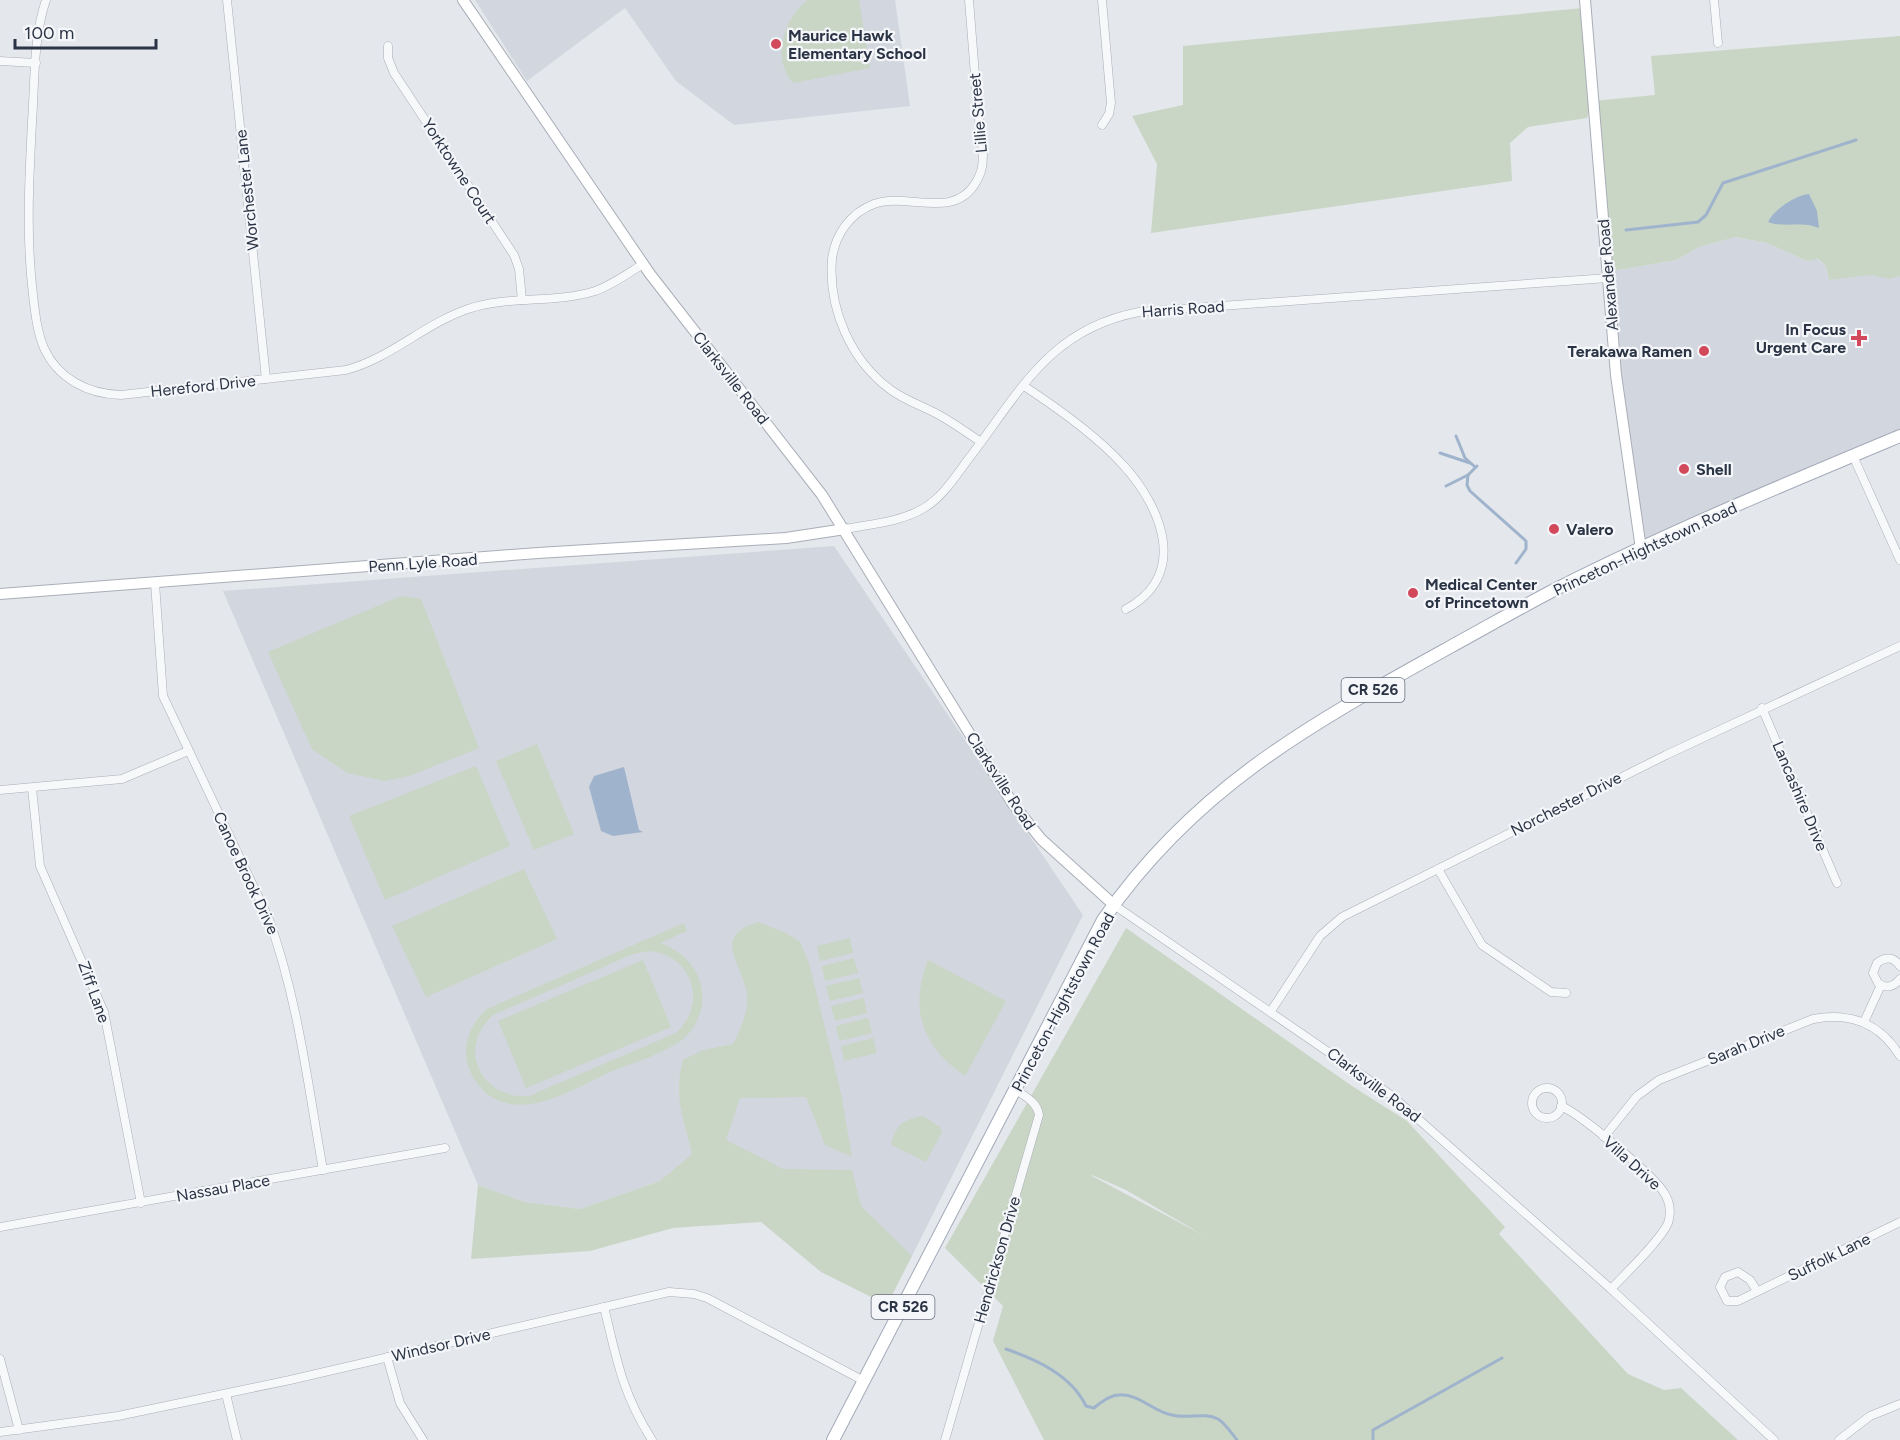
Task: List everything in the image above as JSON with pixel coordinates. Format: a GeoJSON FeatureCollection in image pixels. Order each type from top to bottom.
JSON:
{"type":"FeatureCollection","features":[{"type":"Feature","properties":{"kind":"main road","name":"Princeton-Hightstown Road"},"geometry":{"type":"LineString","coordinates":[[833,1440],[1103,920],[1146,863],[1173,833],[1222,789],[1271,753],[1391,680],[1557,589],[1641,549],[1900,436]]}},
{"type":"Feature","properties":{"kind":"street","name":"Hereford Drive"},"geometry":{"type":"LineString","coordinates":[[46,0],[39,21],[28,238],[38,326],[51,360],[70,380],[88,390],[108,395],[346,370],[363,366],[380,358],[449,316],[486,304],[596,291],[643,264]]}},
{"type":"Feature","properties":{"kind":"street","name":"Worchester Lane"},"geometry":{"type":"LineString","coordinates":[[227,0],[266,379]]}},
{"type":"Feature","properties":{"kind":"street","name":"Clarksville Road"},"geometry":{"type":"LineString","coordinates":[[463,0],[643,264],[794,458],[845,529],[1023,817],[1041,839],[1114,905],[1400,1102],[1611,1289],[1774,1440]]}},
{"type":"Feature","properties":{"kind":"street","name":"Lillie Street"},"geometry":{"type":"LineString","coordinates":[[969,0],[982,158],[976,184],[969,192],[951,202],[895,200],[877,203],[861,210],[844,226],[838,237],[833,254],[832,278],[836,305],[844,331],[862,362],[876,378],[905,400],[940,416],[981,442]]}},
{"type":"Feature","properties":{"kind":"street"},"geometry":{"type":"LineString","coordinates":[[1101,125],[1109,114],[1111,103],[1102,0]]}},
{"type":"Feature","properties":{"kind":"street","name":"Alexander Road"},"geometry":{"type":"LineString","coordinates":[[1585,0],[1616,375],[1641,549]]}},
{"type":"Feature","properties":{"kind":"street"},"geometry":{"type":"LineString","coordinates":[[1714,0],[1718,43]]}},
{"type":"Feature","properties":{"kind":"street","name":"Yorktowne Court"},"geometry":{"type":"LineString","coordinates":[[388,46],[388,58],[394,73],[513,255],[519,269],[522,300]]}},
{"type":"Feature","properties":{"kind":"street"},"geometry":{"type":"LineString","coordinates":[[0,61],[36,63]]}},
{"type":"Feature","properties":{"kind":"street","name":"Harris Road"},"geometry":{"type":"LineString","coordinates":[[845,529],[894,520],[923,509],[945,491],[1039,366],[1067,340],[1101,321],[1139,312],[1608,278]]}},
{"type":"Feature","properties":{"kind":"street"},"geometry":{"type":"LineString","coordinates":[[1024,386],[1118,460],[1138,483],[1157,517],[1165,550],[1160,576],[1144,597],[1126,609]]}},
{"type":"Feature","properties":{"kind":"street"},"geometry":{"type":"LineString","coordinates":[[1853,456],[1900,560]]}},
{"type":"Feature","properties":{"kind":"street","name":"Penn Lyle Road"},"geometry":{"type":"LineString","coordinates":[[0,594],[786,537],[845,529]]}},
{"type":"Feature","properties":{"kind":"street","name":"Canoe Brook Drive"},"geometry":{"type":"LineString","coordinates":[[155,583],[160,681],[168,708],[268,917],[279,948],[290,990],[323,1170]]}},
{"type":"Feature","properties":{"kind":"street","name":"Norchester Drive"},"geometry":{"type":"LineString","coordinates":[[1270,1011],[1312,947],[1330,925],[1438,868],[1762,708],[1900,646]]}},
{"type":"Feature","properties":{"kind":"street","name":"Lancashire Drive"},"geometry":{"type":"LineString","coordinates":[[1762,708],[1837,883]]}},
{"type":"Feature","properties":{"kind":"street"},"geometry":{"type":"LineString","coordinates":[[0,790],[122,779],[189,751]]}},
{"type":"Feature","properties":{"kind":"street","name":"Ziff Lane"},"geometry":{"type":"LineString","coordinates":[[32,788],[40,866],[104,1012],[141,1203]]}},
{"type":"Feature","properties":{"kind":"street"},"geometry":{"type":"LineString","coordinates":[[1438,868],[1482,945],[1551,992],[1566,993]]}},
{"type":"Feature","properties":{"kind":"street"},"geometry":{"type":"LineString","coordinates":[[1900,966],[1890,958],[1877,963],[1874,976],[1881,985],[1891,986],[1900,979]]}},
{"type":"Feature","properties":{"kind":"street"},"geometry":{"type":"LineString","coordinates":[[1864,1022],[1881,985]]}},
{"type":"Feature","properties":{"kind":"street","name":"Sarah Drive"},"geometry":{"type":"LineString","coordinates":[[1604,1137],[1637,1096],[1659,1080],[1813,1019],[1840,1016],[1864,1022],[1883,1034],[1900,1056]]}},
{"type":"Feature","properties":{"kind":"street","name":"Hendrickson Drive"},"geometry":{"type":"LineString","coordinates":[[945,1440],[1039,1115],[1038,1107],[1016,1090]]}},
{"type":"Feature","properties":{"kind":"street","name":"Villa Drive"},"geometry":{"type":"LineString","coordinates":[[1561,1106],[1572,1111],[1604,1137],[1662,1189],[1669,1204],[1670,1213],[1664,1230],[1611,1289]]}},
{"type":"Feature","properties":{"kind":"street","name":"Nassau Place"},"geometry":{"type":"LineString","coordinates":[[0,1227],[445,1148]]}},
{"type":"Feature","properties":{"kind":"street","name":"Suffolk Lane"},"geometry":{"type":"LineString","coordinates":[[1757,1291],[1750,1280],[1738,1272],[1725,1277],[1720,1287],[1727,1300],[1738,1300],[1757,1291],[1900,1222]]}},
{"type":"Feature","properties":{"kind":"street","name":"Windsor Drive"},"geometry":{"type":"LineString","coordinates":[[0,1432],[118,1416],[226,1394],[669,1292],[694,1294],[864,1381]]}},
{"type":"Feature","properties":{"kind":"street"},"geometry":{"type":"LineString","coordinates":[[604,1306],[623,1387],[652,1440]]}},
{"type":"Feature","properties":{"kind":"street"},"geometry":{"type":"LineString","coordinates":[[387,1357],[400,1403],[423,1440]]}},
{"type":"Feature","properties":{"kind":"street"},"geometry":{"type":"LineString","coordinates":[[0,1359],[19,1430]]}},
{"type":"Feature","properties":{"kind":"street"},"geometry":{"type":"LineString","coordinates":[[226,1394],[237,1440]]}},
{"type":"Feature","properties":{"kind":"street"},"geometry":{"type":"LineString","coordinates":[[1839,1440],[1870,1416],[1900,1404]]}},
{"type":"Feature","properties":{"kind":"shaded area","name":"Maurice Hawk Elementary School"},"geometry":{"type":"Polygon","coordinates":[[[475,0],[895,0],[910,106],[734,125],[676,81],[625,8],[527,81],[475,0]]]}},
{"type":"Feature","properties":{"kind":"shaded area"},"geometry":{"type":"Polygon","coordinates":[[[1734,237],[1767,243],[1807,261],[1817,259],[1826,266],[1829,280],[1871,274],[1890,279],[1900,276],[1900,436],[1641,549],[1607,272],[1676,260],[1699,247],[1734,237]]]}},
{"type":"Feature","properties":{"kind":"shaded area"},"geometry":{"type":"Polygon","coordinates":[[[834,546],[1083,915],[912,1256],[845,1219],[660,1181],[580,1209],[525,1202],[478,1185],[223,591],[834,546]]]}},
{"type":"Feature","properties":{"kind":"green space"},"geometry":{"type":"Polygon","coordinates":[[[808,0],[859,0],[870,68],[793,83],[783,63],[783,39],[792,16],[808,0]]]}},
{"type":"Feature","properties":{"kind":"green space"},"geometry":{"type":"Polygon","coordinates":[[[1583,8],[1591,104],[1587,118],[1528,127],[1510,143],[1512,181],[1151,233],[1157,164],[1132,116],[1183,105],[1183,46],[1583,8]]]}},
{"type":"Feature","properties":{"kind":"green space"},"geometry":{"type":"Polygon","coordinates":[[[1900,36],[1900,276],[1890,279],[1871,275],[1829,280],[1826,266],[1818,259],[1807,261],[1767,243],[1735,237],[1699,247],[1676,260],[1607,272],[1593,101],[1655,95],[1651,56],[1900,36]]]}},
{"type":"Feature","properties":{"kind":"green space"},"geometry":{"type":"Polygon","coordinates":[[[401,596],[421,599],[479,748],[409,776],[385,781],[347,773],[312,749],[268,652],[401,596]]]}},
{"type":"Feature","properties":{"kind":"green space"},"geometry":{"type":"Polygon","coordinates":[[[537,744],[574,834],[534,850],[496,761],[537,744]]]}},
{"type":"Feature","properties":{"kind":"green space"},"geometry":{"type":"Polygon","coordinates":[[[476,766],[510,846],[385,900],[349,816],[476,766]]]}},
{"type":"Feature","properties":{"kind":"green space"},"geometry":{"type":"Polygon","coordinates":[[[524,869],[557,939],[426,997],[392,926],[524,869]]]}},
{"type":"Feature","properties":{"kind":"green space"},"geometry":{"type":"Polygon","coordinates":[[[758,922],[786,933],[800,942],[809,963],[841,1093],[852,1157],[825,1145],[806,1097],[740,1098],[726,1140],[783,1169],[852,1170],[861,1206],[912,1256],[887,1305],[821,1272],[761,1222],[673,1228],[590,1251],[471,1259],[478,1185],[525,1202],[580,1209],[660,1181],[692,1154],[679,1097],[683,1060],[703,1050],[733,1044],[747,1007],[747,995],[732,943],[735,935],[758,922]]]}},
{"type":"Feature","properties":{"kind":"green space"},"geometry":{"type":"Polygon","coordinates":[[[684,923],[687,931],[660,943],[675,950],[687,960],[696,972],[701,985],[700,1013],[693,1027],[682,1040],[656,1054],[610,1072],[565,1094],[532,1104],[516,1105],[500,1101],[486,1093],[474,1079],[467,1062],[466,1047],[473,1026],[487,1009],[684,923]],[[649,951],[633,954],[493,1015],[482,1028],[476,1042],[475,1056],[479,1069],[487,1081],[498,1090],[512,1095],[529,1096],[676,1033],[686,1021],[693,995],[691,983],[685,971],[676,961],[664,954],[649,951]]]}},
{"type":"Feature","properties":{"kind":"green space"},"geometry":{"type":"Polygon","coordinates":[[[1126,928],[1352,1086],[1407,1121],[1505,1227],[1499,1234],[1628,1374],[1664,1390],[1681,1388],[1738,1440],[1044,1440],[993,1341],[1003,1306],[945,1248],[1126,928]],[[1092,1175],[1203,1235],[1126,1190],[1092,1175]]]}},
{"type":"Feature","properties":{"kind":"green space"},"geometry":{"type":"Polygon","coordinates":[[[850,938],[853,953],[820,961],[817,946],[850,938]]]}},
{"type":"Feature","properties":{"kind":"green space"},"geometry":{"type":"Polygon","coordinates":[[[854,958],[858,973],[825,981],[822,966],[854,958]]]}},
{"type":"Feature","properties":{"kind":"green space"},"geometry":{"type":"Polygon","coordinates":[[[643,960],[671,1027],[526,1088],[498,1021],[643,960]]]}},
{"type":"Feature","properties":{"kind":"green space"},"geometry":{"type":"Polygon","coordinates":[[[928,960],[1006,1001],[965,1076],[938,1052],[923,1026],[920,995],[922,978],[928,960]]]}},
{"type":"Feature","properties":{"kind":"green space"},"geometry":{"type":"Polygon","coordinates":[[[859,978],[863,993],[830,1001],[826,986],[859,978]]]}},
{"type":"Feature","properties":{"kind":"green space"},"geometry":{"type":"Polygon","coordinates":[[[864,998],[867,1013],[835,1021],[831,1006],[864,998]]]}},
{"type":"Feature","properties":{"kind":"green space"},"geometry":{"type":"Polygon","coordinates":[[[868,1018],[872,1033],[839,1041],[836,1026],[868,1018]]]}},
{"type":"Feature","properties":{"kind":"green space"},"geometry":{"type":"Polygon","coordinates":[[[873,1038],[877,1053],[844,1061],[841,1046],[873,1038]]]}},
{"type":"Feature","properties":{"kind":"green space"},"geometry":{"type":"Polygon","coordinates":[[[923,1116],[940,1127],[942,1132],[926,1162],[891,1145],[901,1124],[923,1116]]]}},
{"type":"Feature","properties":{"kind":"water"},"geometry":{"type":"Polygon","coordinates":[[[1809,194],[1817,211],[1819,228],[1768,222],[1786,204],[1809,194]]]}},
{"type":"Feature","properties":{"kind":"water"},"geometry":{"type":"Polygon","coordinates":[[[624,767],[639,830],[643,832],[613,836],[601,831],[589,787],[594,776],[624,767]]]}},
{"type":"Feature","properties":{"kind":"waterway"},"geometry":{"type":"LineString","coordinates":[[1626,230],[1698,222],[1706,215],[1723,183],[1856,140]]}},
{"type":"Feature","properties":{"kind":"waterway"},"geometry":{"type":"LineString","coordinates":[[1456,436],[1465,458],[1474,466]]}},
{"type":"Feature","properties":{"kind":"waterway"},"geometry":{"type":"LineString","coordinates":[[1440,453],[1470,463]]}},
{"type":"Feature","properties":{"kind":"waterway"},"geometry":{"type":"LineString","coordinates":[[1446,486],[1468,475],[1477,466]]}},
{"type":"Feature","properties":{"kind":"waterway"},"geometry":{"type":"LineString","coordinates":[[1468,475],[1467,485],[1470,491],[1526,541],[1526,549],[1516,563]]}},
{"type":"Feature","properties":{"kind":"waterway"},"geometry":{"type":"LineString","coordinates":[[1006,1349],[1029,1358],[1062,1377],[1080,1395],[1086,1406],[1094,1408],[1112,1396],[1126,1395],[1172,1415],[1207,1416],[1218,1419],[1237,1440]]}},
{"type":"Feature","properties":{"kind":"waterway"},"geometry":{"type":"LineString","coordinates":[[1373,1440],[1373,1430],[1502,1358]]}},
{"type":"Feature","properties":{"kind":"place","name":"Maurice Hawk Elementary School"},"geometry":{"type":"Point","coordinates":[776,44]}},
{"type":"Feature","properties":{"kind":"place","name":"In Focus Urgent Care"},"geometry":{"type":"Point","coordinates":[1859,338]}},
{"type":"Feature","properties":{"kind":"place","name":"Terakawa Ramen"},"geometry":{"type":"Point","coordinates":[1704,351]}},
{"type":"Feature","properties":{"kind":"place","name":"Shell"},"geometry":{"type":"Point","coordinates":[1684,469]}},
{"type":"Feature","properties":{"kind":"place","name":"Valero"},"geometry":{"type":"Point","coordinates":[1554,529]}},
{"type":"Feature","properties":{"kind":"place","name":"Medical Center of Princetown"},"geometry":{"type":"Point","coordinates":[1413,593]}}]}
